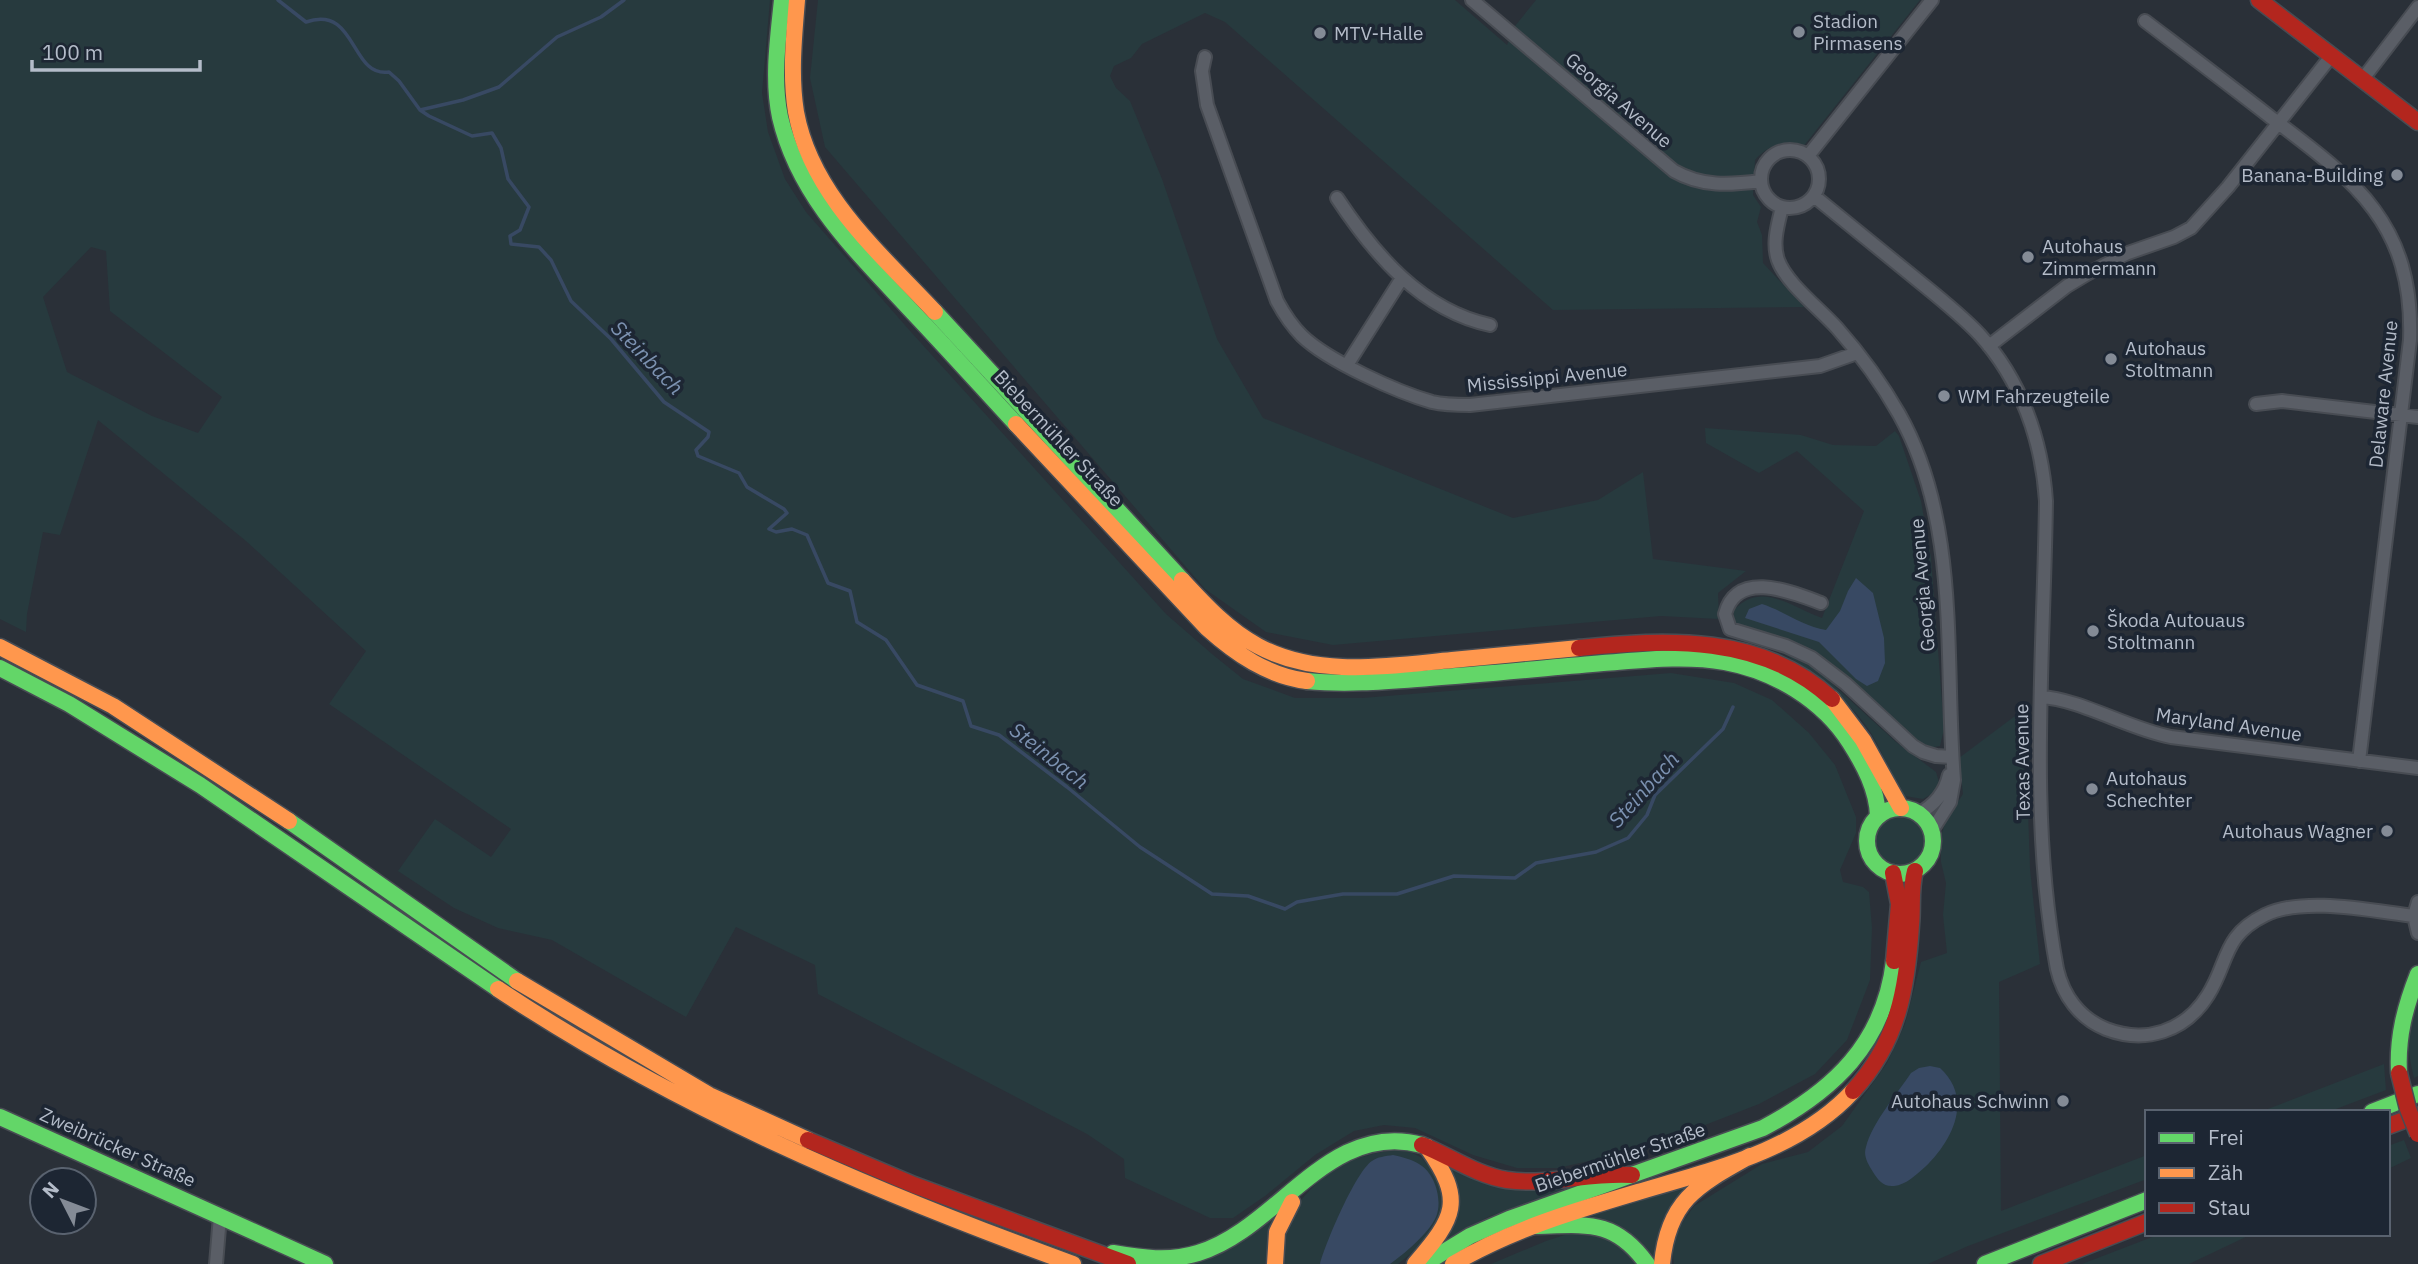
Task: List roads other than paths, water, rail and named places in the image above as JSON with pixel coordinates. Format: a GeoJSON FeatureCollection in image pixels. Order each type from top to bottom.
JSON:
{"type":"FeatureCollection","features":[{"type":"Feature","properties":{"kind":"main road","name":"Biebermühler Straße"},"geometry":{"type":"LineString","coordinates":[[782,0],[776,73],[781,123],[794,162],[817,203],[841,234],[1209,632],[1258,666],[1308,681],[1388,682],[1669,659],[1727,662],[1788,686],[1833,720],[1862,762],[1877,796],[1878,816]]}},
{"type":"Feature","properties":{"kind":"main road"},"geometry":{"type":"LineString","coordinates":[[797,0],[791,88],[802,141],[821,179],[859,230],[1197,596],[1235,631],[1280,656],[1332,667],[1401,665],[1648,642],[1690,642],[1747,651],[1794,670],[1835,701],[1863,738],[1901,808]]}},
{"type":"Feature","properties":{"kind":"main road"},"geometry":{"type":"LineString","coordinates":[[2259,0],[2418,122]]}},
{"type":"Feature","properties":{"kind":"main road"},"geometry":{"type":"LineString","coordinates":[[0,647],[124,714],[241,788],[528,988],[709,1095],[839,1154],[1079,1248],[1128,1264]]}},
{"type":"Feature","properties":{"kind":"main road"},"geometry":{"type":"LineString","coordinates":[[0,668],[44,690],[164,760],[520,1004],[638,1076],[775,1146],[959,1222],[1073,1264]]}},
{"type":"Feature","properties":{"kind":"main road"},"geometry":{"type":"LineString","coordinates":[[1901,808],[1918,814],[1925,820],[1933,843],[1924,863],[1915,870],[1902,874],[1893,873],[1874,862],[1868,850],[1870,828],[1878,816],[1901,808]]}},
{"type":"Feature","properties":{"kind":"main road"},"geometry":{"type":"LineString","coordinates":[[1662,1264],[1662,1242],[1670,1219],[1681,1203],[1700,1186],[1750,1156],[1806,1129],[1826,1116],[1859,1087],[1875,1067],[1899,1016],[1904,993],[1915,870]]}},
{"type":"Feature","properties":{"kind":"main road","name":"Biebermühler Straße"},"geometry":{"type":"LineString","coordinates":[[1424,1264],[1470,1236],[1509,1219],[1763,1128],[1799,1110],[1829,1088],[1855,1062],[1870,1038],[1886,998],[1897,943],[1899,898],[1893,873]]}},
{"type":"Feature","properties":{"kind":"main road"},"geometry":{"type":"LineString","coordinates":[[2418,974],[2403,1012],[2397,1052],[2408,1110],[2418,1134]]}},
{"type":"Feature","properties":{"kind":"main road"},"geometry":{"type":"LineString","coordinates":[[2377,1110],[2418,1094]]}},
{"type":"Feature","properties":{"kind":"main road","name":"Zweibrücker Straße"},"geometry":{"type":"LineString","coordinates":[[0,1117],[325,1264]]}},
{"type":"Feature","properties":{"kind":"main road"},"geometry":{"type":"LineString","coordinates":[[2390,1125],[2418,1117]]}},
{"type":"Feature","properties":{"kind":"main road"},"geometry":{"type":"LineString","coordinates":[[1079,1248],[1153,1259],[1206,1252],[1243,1234],[1341,1155],[1368,1143],[1399,1140],[1427,1147],[1477,1170],[1506,1179],[1538,1181],[1597,1174],[1632,1175]]}},
{"type":"Feature","properties":{"kind":"main road"},"geometry":{"type":"LineString","coordinates":[[1415,1264],[1446,1226],[1454,1198],[1450,1182],[1427,1147]]}},
{"type":"Feature","properties":{"kind":"main road","name":"Biebermühler Straße"},"geometry":{"type":"LineString","coordinates":[[1534,1226],[1750,1156]]}},
{"type":"Feature","properties":{"kind":"main road"},"geometry":{"type":"LineString","coordinates":[[1275,1264],[1272,1244],[1277,1224],[1308,1180]]}},
{"type":"Feature","properties":{"kind":"main road"},"geometry":{"type":"LineString","coordinates":[[1985,1264],[2145,1201]]}},
{"type":"Feature","properties":{"kind":"main road"},"geometry":{"type":"LineString","coordinates":[[2041,1264],[2145,1223]]}},
{"type":"Feature","properties":{"kind":"main road"},"geometry":{"type":"LineString","coordinates":[[1453,1264],[1534,1226],[1596,1225],[1619,1234],[1647,1264]]}},
{"type":"Feature","properties":{"kind":"main road"},"geometry":{"type":"LineString","coordinates":[[1019,1245],[1049,1264]]}},
{"type":"Feature","properties":{"kind":"street","name":"Georgia Avenue"},"geometry":{"type":"LineString","coordinates":[[1472,0],[1674,171],[1706,184],[1729,185],[1761,181]]}},
{"type":"Feature","properties":{"kind":"street"},"geometry":{"type":"LineString","coordinates":[[1808,156],[1932,0]]}},
{"type":"Feature","properties":{"kind":"street"},"geometry":{"type":"LineString","coordinates":[[2362,80],[2418,8]]}},
{"type":"Feature","properties":{"kind":"street","name":"Delaware Avenue"},"geometry":{"type":"LineString","coordinates":[[2145,22],[2323,157],[2358,188],[2384,223],[2405,274],[2411,314],[2402,415],[2359,761]]}},
{"type":"Feature","properties":{"kind":"street"},"geometry":{"type":"LineString","coordinates":[[1989,346],[2067,286],[2087,274],[2128,253],[2191,228],[2228,187],[2332,55]]}},
{"type":"Feature","properties":{"kind":"street","name":"Mississippi Avenue"},"geometry":{"type":"LineString","coordinates":[[1205,57],[1202,71],[1207,105],[1277,301],[1302,336],[1328,356],[1347,365],[1434,402],[1470,405],[1820,366],[1857,353]]}},
{"type":"Feature","properties":{"kind":"street"},"geometry":{"type":"LineString","coordinates":[[1794,150],[1808,156],[1816,166],[1819,178],[1814,196],[1803,205],[1782,207],[1770,200],[1761,181],[1763,167],[1773,155],[1794,150]]}},
{"type":"Feature","properties":{"kind":"street","name":"Texas Avenue"},"geometry":{"type":"LineString","coordinates":[[1814,196],[1952,309],[1989,346],[2025,405],[2044,477],[2046,521],[2041,697],[2043,846],[2052,943],[2060,983],[2074,1006],[2087,1018],[2119,1033],[2153,1035],[2168,1031],[2197,1010],[2208,995],[2227,949],[2249,925],[2266,914],[2287,907],[2335,908],[2414,916]]}},
{"type":"Feature","properties":{"kind":"street"},"geometry":{"type":"LineString","coordinates":[[1337,198],[1366,239],[1402,278],[1446,310],[1490,325]]}},
{"type":"Feature","properties":{"kind":"street","name":"Georgia Avenue"},"geometry":{"type":"LineString","coordinates":[[1782,207],[1775,245],[1779,263],[1857,353],[1888,397],[1920,459],[1934,508],[1941,544],[1944,584],[1952,794],[1931,832]]}},
{"type":"Feature","properties":{"kind":"street"},"geometry":{"type":"LineString","coordinates":[[1347,365],[1402,278]]}},
{"type":"Feature","properties":{"kind":"street"},"geometry":{"type":"LineString","coordinates":[[2256,404],[2282,401],[2418,416]]}},
{"type":"Feature","properties":{"kind":"street"},"geometry":{"type":"LineString","coordinates":[[1821,603],[1779,589],[1755,587],[1738,593],[1731,599],[1725,614],[1730,629],[1787,646],[1812,658],[1846,684],[1898,733],[1923,752],[1952,757]]}},
{"type":"Feature","properties":{"kind":"street","name":"Maryland Avenue"},"geometry":{"type":"LineString","coordinates":[[2041,697],[2060,700],[2155,734],[2418,768]]}},
{"type":"Feature","properties":{"kind":"street","name":"Georgia Avenue"},"geometry":{"type":"LineString","coordinates":[[1918,814],[1933,804],[1944,789],[1952,757]]}},
{"type":"Feature","properties":{"kind":"street"},"geometry":{"type":"LineString","coordinates":[[2418,902],[2414,916],[2418,933]]}},
{"type":"Feature","properties":{"kind":"street"},"geometry":{"type":"LineString","coordinates":[[216,1264],[220,1216]]}},
{"type":"Feature","properties":{"kind":"water"},"geometry":{"type":"Polygon","coordinates":[[[1856,578],[1873,593],[1884,638],[1885,663],[1878,681],[1867,686],[1856,679],[1819,642],[1745,618],[1749,609],[1762,604],[1810,626],[1826,630],[1840,611],[1856,578]]]}},
{"type":"Feature","properties":{"kind":"water"},"geometry":{"type":"Polygon","coordinates":[[[1930,1066],[1940,1068],[1956,1093],[1957,1106],[1951,1132],[1935,1157],[1911,1179],[1903,1184],[1887,1185],[1877,1178],[1866,1160],[1865,1150],[1869,1138],[1911,1073],[1930,1066]]]}},
{"type":"Feature","properties":{"kind":"water"},"geometry":{"type":"Polygon","coordinates":[[[1393,1155],[1419,1164],[1433,1180],[1439,1203],[1433,1223],[1416,1243],[1390,1264],[1320,1264],[1334,1225],[1365,1167],[1379,1158],[1393,1155]]]}},
{"type":"Feature","properties":{"kind":"waterway","name":"Steinbach"},"geometry":{"type":"LineString","coordinates":[[278,0],[306,22],[323,19],[335,23],[344,31],[367,64],[376,71],[389,72],[420,110],[429,116],[472,136],[492,133],[501,148],[508,179],[529,207],[520,230],[510,236],[511,244],[539,247],[551,260],[571,301],[611,339],[664,402],[709,432],[708,437],[696,450],[698,456],[739,473],[747,487],[784,509],[787,513],[769,529],[776,532],[792,529],[807,535],[828,583],[850,591],[857,622],[886,640],[917,685],[963,701],[971,726],[999,735],[1140,847],[1212,894],[1248,896],[1285,909],[1297,902],[1343,894],[1397,894],[1454,876],[1515,878],[1536,863],[1596,852],[1628,838],[1647,815],[1655,795],[1723,729],[1733,707]]}},
{"type":"Feature","properties":{"kind":"waterway"},"geometry":{"type":"LineString","coordinates":[[420,110],[463,100],[499,87],[557,37],[601,17],[624,0]]}},
{"type":"Feature","properties":{"kind":"place","name":"Stadion Pirmasens"},"geometry":{"type":"Point","coordinates":[1799,32]}},
{"type":"Feature","properties":{"kind":"place","name":"MTV-Halle"},"geometry":{"type":"Point","coordinates":[1320,33]}},
{"type":"Feature","properties":{"kind":"place","name":"Banana-Building"},"geometry":{"type":"Point","coordinates":[2397,175]}},
{"type":"Feature","properties":{"kind":"place","name":"Autohaus Zimmermann"},"geometry":{"type":"Point","coordinates":[2028,257]}},
{"type":"Feature","properties":{"kind":"place","name":"Autohaus Stoltmann"},"geometry":{"type":"Point","coordinates":[2111,359]}},
{"type":"Feature","properties":{"kind":"place","name":"WM Fahrzeugteile"},"geometry":{"type":"Point","coordinates":[1944,396]}},
{"type":"Feature","properties":{"kind":"place","name":"Škoda Autouaus Stoltmann"},"geometry":{"type":"Point","coordinates":[2093,631]}},
{"type":"Feature","properties":{"kind":"place","name":"Autohaus Schechter"},"geometry":{"type":"Point","coordinates":[2092,789]}},
{"type":"Feature","properties":{"kind":"place","name":"Autohaus Wagner"},"geometry":{"type":"Point","coordinates":[2387,831]}},
{"type":"Feature","properties":{"kind":"place","name":"Autohaus Schwinn"},"geometry":{"type":"Point","coordinates":[2063,1101]}}]}
